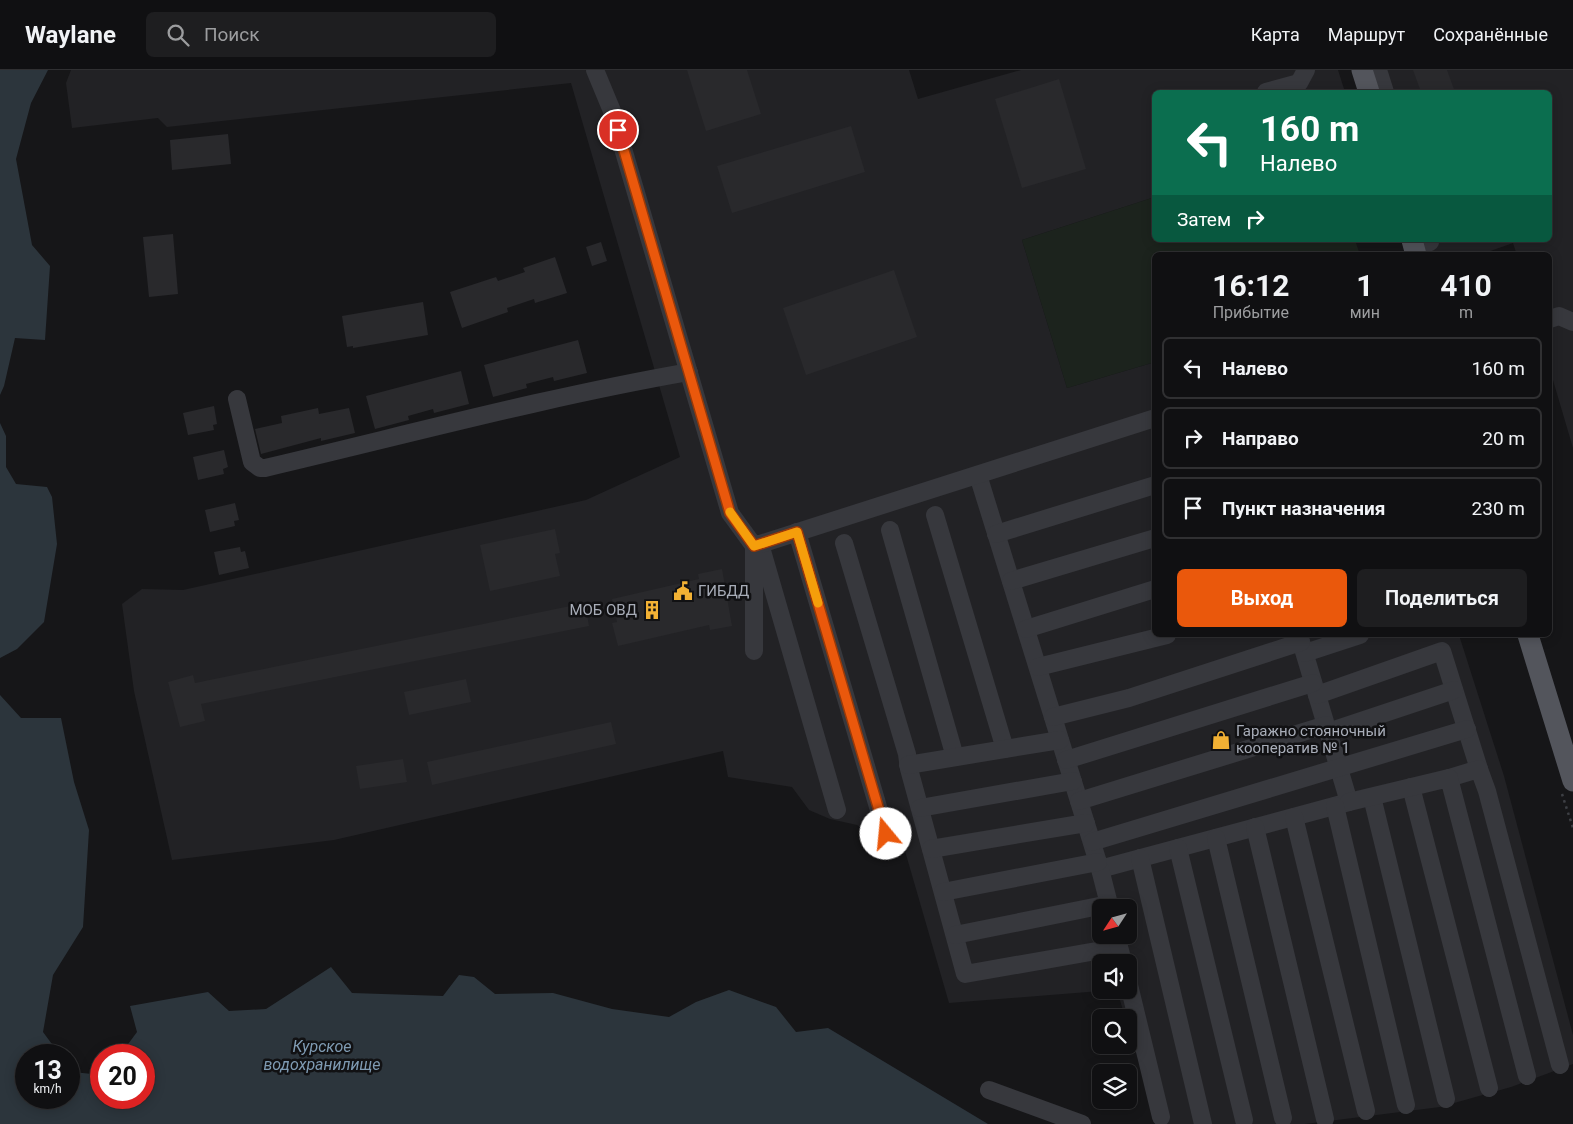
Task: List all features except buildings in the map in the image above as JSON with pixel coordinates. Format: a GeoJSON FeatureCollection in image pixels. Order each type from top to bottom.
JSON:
{"type":"FeatureCollection","features":[{"type":"Feature","properties":{"kind":"main road"},"geometry":{"type":"LineString","coordinates":[[1362,70],[1368,90]]}},
{"type":"Feature","properties":{"kind":"main road"},"geometry":{"type":"LineString","coordinates":[[1529,637],[1573,781]]}},
{"type":"Feature","properties":{"kind":"street"},"geometry":{"type":"LineString","coordinates":[[595,70],[612,111],[730,513],[757,545],[837,810]]}},
{"type":"Feature","properties":{"kind":"street"},"geometry":{"type":"LineString","coordinates":[[1273,90],[1299,83],[1306,70]]}},
{"type":"Feature","properties":{"kind":"street"},"geometry":{"type":"LineString","coordinates":[[1378,70],[1384,90]]}},
{"type":"Feature","properties":{"kind":"street"},"geometry":{"type":"LineString","coordinates":[[1552,318],[1559,316],[1573,322]]}},
{"type":"Feature","properties":{"kind":"street"},"geometry":{"type":"LineString","coordinates":[[237,399],[252,462],[260,468],[265,468],[496,414],[591,389],[689,372]]}},
{"type":"Feature","properties":{"kind":"street"},"geometry":{"type":"LineString","coordinates":[[757,545],[1152,419]]}},
{"type":"Feature","properties":{"kind":"street"},"geometry":{"type":"LineString","coordinates":[[978,475],[1092,842],[1107,899]]}},
{"type":"Feature","properties":{"kind":"street"},"geometry":{"type":"LineString","coordinates":[[996,534],[1152,486]]}},
{"type":"Feature","properties":{"kind":"street"},"geometry":{"type":"LineString","coordinates":[[935,515],[1005,749]]}},
{"type":"Feature","properties":{"kind":"street"},"geometry":{"type":"LineString","coordinates":[[890,530],[956,758]]}},
{"type":"Feature","properties":{"kind":"street"},"geometry":{"type":"LineString","coordinates":[[797,532],[886,834]]}},
{"type":"Feature","properties":{"kind":"street"},"geometry":{"type":"LineString","coordinates":[[1011,581],[1152,539]]}},
{"type":"Feature","properties":{"kind":"street"},"geometry":{"type":"LineString","coordinates":[[844,543],[966,974],[1120,948]]}},
{"type":"Feature","properties":{"kind":"street"},"geometry":{"type":"LineString","coordinates":[[754,651],[757,545]]}},
{"type":"Feature","properties":{"kind":"street"},"geometry":{"type":"LineString","coordinates":[[1026,629],[1152,590]]}},
{"type":"Feature","properties":{"kind":"street"},"geometry":{"type":"LineString","coordinates":[[1038,667],[1159,637]]}},
{"type":"Feature","properties":{"kind":"street"},"geometry":{"type":"LineString","coordinates":[[1053,717],[1129,698],[1302,644],[1347,637]]}},
{"type":"Feature","properties":{"kind":"street"},"geometry":{"type":"LineString","coordinates":[[1302,644],[1339,768],[1342,804],[1406,1105]]}},
{"type":"Feature","properties":{"kind":"street"},"geometry":{"type":"LineString","coordinates":[[1066,760],[1442,651],[1487,791],[1560,1065]]}},
{"type":"Feature","properties":{"kind":"street"},"geometry":{"type":"LineString","coordinates":[[1079,801],[1454,690]]}},
{"type":"Feature","properties":{"kind":"street"},"geometry":{"type":"LineString","coordinates":[[1092,842],[1467,730]]}},
{"type":"Feature","properties":{"kind":"street"},"geometry":{"type":"LineString","coordinates":[[908,765],[1060,740]]}},
{"type":"Feature","properties":{"kind":"street"},"geometry":{"type":"LineString","coordinates":[[943,892],[1140,858],[1479,769]]}},
{"type":"Feature","properties":{"kind":"street"},"geometry":{"type":"LineString","coordinates":[[1449,778],[1526,1076]]}},
{"type":"Feature","properties":{"kind":"street"},"geometry":{"type":"LineString","coordinates":[[920,808],[1073,781]]}},
{"type":"Feature","properties":{"kind":"street"},"geometry":{"type":"LineString","coordinates":[[1411,787],[1489,1088]]}},
{"type":"Feature","properties":{"kind":"street"},"geometry":{"type":"LineString","coordinates":[[1372,797],[1446,1099]]}},
{"type":"Feature","properties":{"kind":"street"},"geometry":{"type":"LineString","coordinates":[[1294,817],[1366,1111]]}},
{"type":"Feature","properties":{"kind":"street"},"geometry":{"type":"LineString","coordinates":[[931,849],[1086,823]]}},
{"type":"Feature","properties":{"kind":"street"},"geometry":{"type":"LineString","coordinates":[[1255,827],[1325,1119]]}},
{"type":"Feature","properties":{"kind":"street"},"geometry":{"type":"LineString","coordinates":[[1216,838],[1283,1118]]}},
{"type":"Feature","properties":{"kind":"street"},"geometry":{"type":"LineString","coordinates":[[1178,848],[1244,1120]]}},
{"type":"Feature","properties":{"kind":"street"},"geometry":{"type":"LineString","coordinates":[[1140,858],[1203,1124]]}},
{"type":"Feature","properties":{"kind":"street"},"geometry":{"type":"LineString","coordinates":[[955,935],[1092,909]]}},
{"type":"Feature","properties":{"kind":"street"},"geometry":{"type":"LineString","coordinates":[[1132,999],[1161,1117]]}},
{"type":"Feature","properties":{"kind":"street"},"geometry":{"type":"LineString","coordinates":[[989,1090],[1082,1124]]}},
{"type":"Feature","properties":{"kind":"shaded area"},"geometry":{"type":"Polygon","coordinates":[[[71,70],[909,70],[918,99],[1021,70],[1338,70],[1344,90],[1152,90],[1152,198],[1022,240],[1067,388],[1152,363],[1152,637],[1460,637],[1504,776],[1573,1035],[1573,1064],[1511,1087],[1440,1107],[1305,1124],[1158,1124],[1137,1054],[1137,1009],[1123,1009],[1120,999],[1137,999],[1137,954],[1092,954],[1092,992],[949,1003],[903,844],[882,842],[857,825],[830,819],[809,810],[792,787],[728,777],[723,751],[334,840],[172,860],[134,691],[122,604],[142,589],[183,590],[586,500],[680,457],[571,83],[167,127],[158,118],[72,128],[66,83],[71,70]]]}},
{"type":"Feature","properties":{"kind":"shaded area"},"geometry":{"type":"Polygon","coordinates":[[[1375,70],[1573,70],[1573,448],[1552,377],[1552,252],[1516,252],[1513,243],[1488,252],[1432,252],[1430,242],[1552,242],[1552,90],[1381,90],[1375,70]]]}},
{"type":"Feature","properties":{"kind":"shaded area"},"geometry":{"type":"Polygon","coordinates":[[[1152,198],[1152,242],[1356,242],[1359,252],[1152,252],[1152,363],[1067,388],[1022,240],[1152,198]]]}},
{"type":"Feature","properties":{"kind":"water"},"geometry":{"type":"Polygon","coordinates":[[[0,70],[48,70],[31,103],[16,159],[32,245],[50,266],[45,340],[15,338],[4,386],[0,395],[0,70]]]}},
{"type":"Feature","properties":{"kind":"water"},"geometry":{"type":"Polygon","coordinates":[[[0,423],[6,436],[6,467],[16,484],[47,487],[52,497],[57,544],[44,622],[17,649],[0,658],[0,423]]]}},
{"type":"Feature","properties":{"kind":"water","name":"Курское водохранилище"},"geometry":{"type":"Polygon","coordinates":[[[0,695],[21,718],[61,718],[74,782],[89,830],[83,927],[53,975],[43,1032],[52,1044],[15,1044],[15,1109],[80,1109],[80,1073],[90,1074],[90,1109],[155,1109],[155,1044],[128,1044],[137,1032],[130,1006],[208,992],[229,1011],[266,1009],[331,967],[352,993],[443,996],[459,975],[474,977],[495,994],[553,993],[612,1009],[669,1017],[696,1002],[729,990],[776,1007],[796,1032],[828,1028],[988,1124],[0,1124],[0,695]]]}},
{"type":"Feature","properties":{"kind":"slow traffic"},"geometry":{"type":"LineString","coordinates":[[730,512],[754,546],[797,532],[818,603]]}},
{"type":"Feature","properties":{"kind":"place","name":"ГИБДД"},"geometry":{"type":"Point","coordinates":[683,591]}},
{"type":"Feature","properties":{"kind":"place","name":"МОБ ОВД"},"geometry":{"type":"Point","coordinates":[652,610]}},
{"type":"Feature","properties":{"kind":"place","name":"Гаражно стояночный кооператив № 1"},"geometry":{"type":"Point","coordinates":[1221,740]}},
{"type":"Feature","properties":{"kind":"route"},"geometry":{"type":"LineString","coordinates":[[618,130],[730,513],[754,546],[797,532],[886,834]]}}]}
